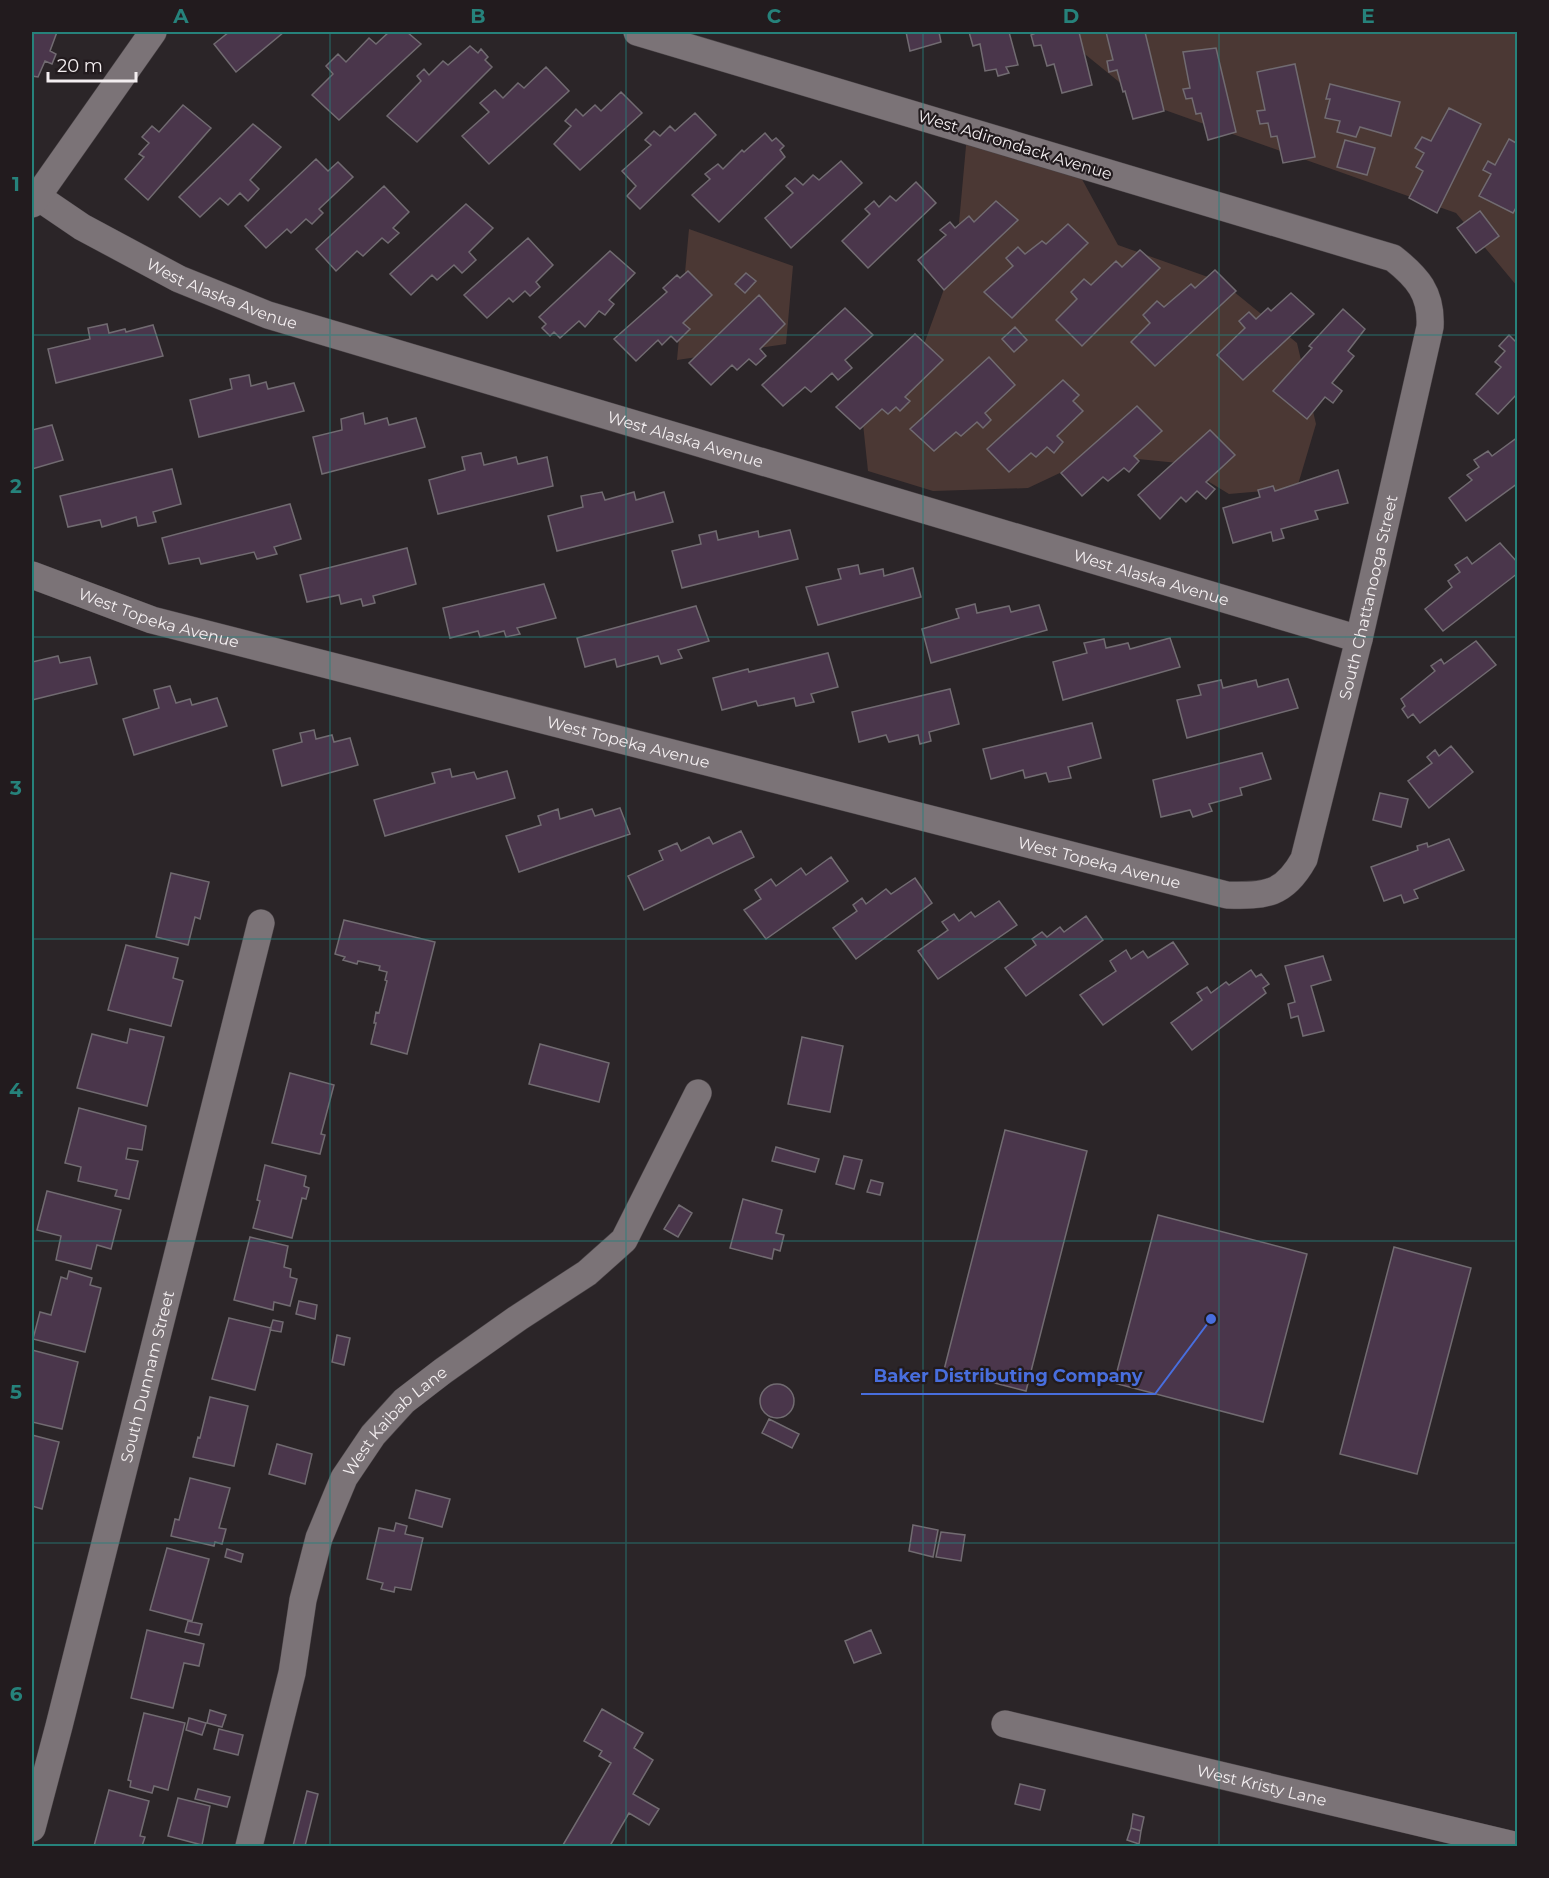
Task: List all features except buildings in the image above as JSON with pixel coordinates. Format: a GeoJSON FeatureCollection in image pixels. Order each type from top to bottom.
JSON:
{"type":"FeatureCollection","features":[{"type":"Feature","properties":{"kind":"street"},"geometry":{"type":"LineString","coordinates":[[33,198],[153,32]]}},
{"type":"Feature","properties":{"kind":"street","name":"West Adirondack Avenue"},"geometry":{"type":"LineString","coordinates":[[637,32],[1393,258]]}},
{"type":"Feature","properties":{"kind":"street","name":"West Alaska Avenue"},"geometry":{"type":"LineString","coordinates":[[33,198],[179,279],[268,315],[1359,639]]}},
{"type":"Feature","properties":{"kind":"street","name":"South Chattanooga Street"},"geometry":{"type":"LineString","coordinates":[[1227,895],[1251,896],[1275,891],[1294,878],[1304,860],[1359,639],[1430,327],[1431,314],[1425,294],[1414,274],[1393,258]]}},
{"type":"Feature","properties":{"kind":"street","name":"West Topeka Avenue"},"geometry":{"type":"LineString","coordinates":[[32,575],[152,620],[1227,895]]}},
{"type":"Feature","properties":{"kind":"street","name":"South Dunnam Street"},"geometry":{"type":"LineString","coordinates":[[32,1827],[261,923]]}},
{"type":"Feature","properties":{"kind":"street","name":"West Kaibab Lane"},"geometry":{"type":"LineString","coordinates":[[249,1846],[292,1673],[303,1600],[320,1538],[344,1478],[373,1435],[404,1401],[442,1371],[587,1273],[624,1240],[698,1093]]}},
{"type":"Feature","properties":{"kind":"street","name":"West Kristy Lane"},"geometry":{"type":"LineString","coordinates":[[1005,1724],[1518,1846]]}},
{"type":"Feature","properties":{"kind":"shaded area"},"geometry":{"type":"Polygon","coordinates":[[[1040,32],[1517,32],[1517,286],[1456,213],[1145,103],[1070,42],[1040,32]]]}},
{"type":"Feature","properties":{"kind":"shaded area"},"geometry":{"type":"Polygon","coordinates":[[[968,124],[1072,161],[1118,245],[1222,282],[1297,343],[1316,424],[1297,488],[1229,494],[1178,463],[1098,455],[1028,488],[933,491],[868,471],[861,405],[919,358],[956,256],[968,124]]]}},
{"type":"Feature","properties":{"kind":"shaded area"},"geometry":{"type":"Polygon","coordinates":[[[689,229],[793,266],[786,344],[677,360],[689,229]]]}},
{"type":"Feature","properties":{"kind":"place","name":"Baker Distributing Company"},"geometry":{"type":"Point","coordinates":[1211,1319]}}]}
